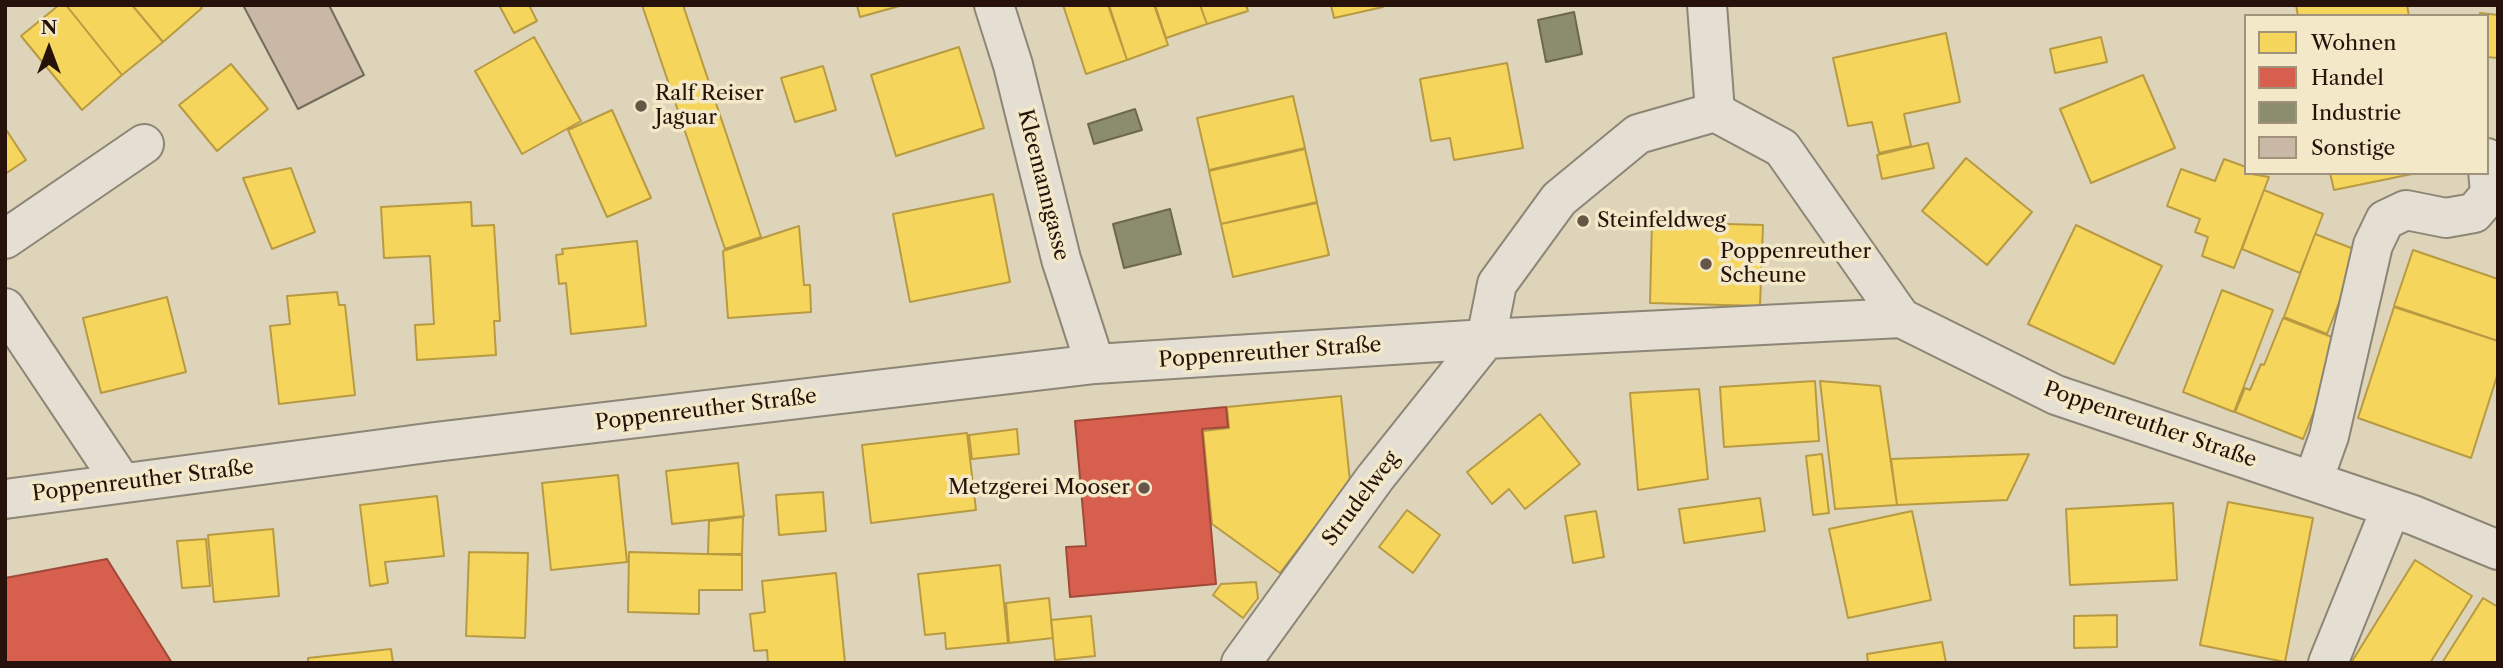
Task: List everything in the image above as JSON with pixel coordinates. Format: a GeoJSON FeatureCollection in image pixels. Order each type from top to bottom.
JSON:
{"type":"FeatureCollection","features":[{"type":"Feature","properties":{"kind":"street","name":"Kleemanngasse"},"geometry":{"type":"LineString","coordinates":[[993,5],[1013,65],[1062,259],[1095,365]]}},
{"type":"Feature","properties":{"kind":"street"},"geometry":{"type":"LineString","coordinates":[[1707,5],[1715,112]]}},
{"type":"Feature","properties":{"kind":"street"},"geometry":{"type":"LineString","coordinates":[[1486,339],[1497,284],[1559,199],[1638,134],[1715,112],[1782,148],[1901,318]]}},
{"type":"Feature","properties":{"kind":"street"},"geometry":{"type":"LineString","coordinates":[[5,239],[144,144]]}},
{"type":"Feature","properties":{"kind":"street"},"geometry":{"type":"LineString","coordinates":[[2313,481],[2329,436],[2373,245],[2385,220],[2406,210],[2446,218],[2474,213],[2490,194],[2488,175]]}},
{"type":"Feature","properties":{"kind":"street"},"geometry":{"type":"LineString","coordinates":[[5,308],[122,484]]}},
{"type":"Feature","properties":{"kind":"street","name":"Poppenreuther Straße"},"geometry":{"type":"LineString","coordinates":[[5,499],[448,441],[1095,365],[1486,339],[1901,318],[2056,395],[2391,508],[2498,550]]}},
{"type":"Feature","properties":{"kind":"street","name":"Strudelweg"},"geometry":{"type":"LineString","coordinates":[[1241,663],[1375,478],[1486,339]]}},
{"type":"Feature","properties":{"kind":"street"},"geometry":{"type":"LineString","coordinates":[[2328,663],[2391,508]]}},
{"type":"Feature","properties":{"kind":"building: Wohnen"},"geometry":{"type":"Polygon","coordinates":[[[59,5],[66,5],[122,75],[82,110],[21,36],[59,5]]]}},
{"type":"Feature","properties":{"kind":"building: Wohnen"},"geometry":{"type":"Polygon","coordinates":[[[66,5],[132,5],[163,42],[122,75],[66,5]]]}},
{"type":"Feature","properties":{"kind":"building: Wohnen"},"geometry":{"type":"Polygon","coordinates":[[[132,5],[199,5],[202,8],[163,42],[132,5]]]}},
{"type":"Feature","properties":{"kind":"building: Wohnen"},"geometry":{"type":"Polygon","coordinates":[[[499,5],[529,5],[537,21],[514,33],[499,5]]]}},
{"type":"Feature","properties":{"kind":"building: Wohnen"},"geometry":{"type":"Polygon","coordinates":[[[642,5],[683,5],[761,237],[725,249],[642,5]]]}},
{"type":"Feature","properties":{"kind":"building: Wohnen"},"geometry":{"type":"Polygon","coordinates":[[[857,5],[903,5],[860,17],[857,5]]]}},
{"type":"Feature","properties":{"kind":"building: Wohnen"},"geometry":{"type":"Polygon","coordinates":[[[1063,5],[1108,5],[1127,60],[1086,74],[1063,5]]]}},
{"type":"Feature","properties":{"kind":"building: Wohnen"},"geometry":{"type":"Polygon","coordinates":[[[1109,5],[1154,5],[1168,45],[1127,60],[1109,5]]]}},
{"type":"Feature","properties":{"kind":"building: Wohnen"},"geometry":{"type":"Polygon","coordinates":[[[1155,5],[1200,5],[1207,24],[1166,38],[1155,5]]]}},
{"type":"Feature","properties":{"kind":"building: Wohnen"},"geometry":{"type":"Polygon","coordinates":[[[1200,5],[1246,5],[1248,11],[1207,24],[1200,5]]]}},
{"type":"Feature","properties":{"kind":"building: Wohnen"},"geometry":{"type":"Polygon","coordinates":[[[1331,5],[1382,5],[1383,7],[1334,18],[1331,5]]]}},
{"type":"Feature","properties":{"kind":"building: Wohnen"},"geometry":{"type":"Polygon","coordinates":[[[2296,5],[2407,5],[2409,14],[2298,14],[2296,5]]]}},
{"type":"Feature","properties":{"kind":"building: Wohnen"},"geometry":{"type":"Polygon","coordinates":[[[2489,14],[2498,15],[2498,58],[2489,57],[2489,14]]]}},
{"type":"Feature","properties":{"kind":"building: Wohnen"},"geometry":{"type":"Polygon","coordinates":[[[1946,33],[1960,102],[1904,114],[1911,146],[1879,153],[1872,122],[1848,126],[1833,58],[1946,33]]]}},
{"type":"Feature","properties":{"kind":"building: Wohnen"},"geometry":{"type":"Polygon","coordinates":[[[534,37],[581,121],[522,154],[475,71],[534,37]]]}},
{"type":"Feature","properties":{"kind":"building: Wohnen"},"geometry":{"type":"Polygon","coordinates":[[[2101,37],[2107,62],[2055,73],[2050,49],[2101,37]]]}},
{"type":"Feature","properties":{"kind":"building: Wohnen"},"geometry":{"type":"Polygon","coordinates":[[[959,47],[984,128],[896,156],[871,75],[959,47]]]}},
{"type":"Feature","properties":{"kind":"building: Wohnen"},"geometry":{"type":"Polygon","coordinates":[[[1507,63],[1523,148],[1454,160],[1450,138],[1431,141],[1420,79],[1507,63]]]}},
{"type":"Feature","properties":{"kind":"building: Wohnen"},"geometry":{"type":"Polygon","coordinates":[[[231,64],[268,109],[217,151],[179,105],[231,64]]]}},
{"type":"Feature","properties":{"kind":"building: Wohnen"},"geometry":{"type":"Polygon","coordinates":[[[823,66],[836,110],[795,122],[781,78],[823,66]]]}},
{"type":"Feature","properties":{"kind":"building: Wohnen"},"geometry":{"type":"Polygon","coordinates":[[[2143,75],[2175,148],[2091,183],[2060,109],[2143,75]]]}},
{"type":"Feature","properties":{"kind":"building: Wohnen"},"geometry":{"type":"Polygon","coordinates":[[[1293,96],[1305,148],[1209,170],[1197,118],[1293,96]]]}},
{"type":"Feature","properties":{"kind":"building: Wohnen"},"geometry":{"type":"Polygon","coordinates":[[[612,110],[651,198],[607,217],[568,130],[612,110]]]}},
{"type":"Feature","properties":{"kind":"building: Wohnen"},"geometry":{"type":"Polygon","coordinates":[[[5,128],[26,160],[5,174],[5,128]]]}},
{"type":"Feature","properties":{"kind":"building: Wohnen"},"geometry":{"type":"Polygon","coordinates":[[[1928,143],[1934,168],[1882,179],[1877,155],[1928,143]]]}},
{"type":"Feature","properties":{"kind":"building: Wohnen"},"geometry":{"type":"Polygon","coordinates":[[[1305,149],[1317,202],[1221,224],[1209,171],[1305,149]]]}},
{"type":"Feature","properties":{"kind":"building: Wohnen"},"geometry":{"type":"Polygon","coordinates":[[[1966,158],[2032,212],[1987,265],[1922,211],[1966,158]]]}},
{"type":"Feature","properties":{"kind":"building: Wohnen"},"geometry":{"type":"Polygon","coordinates":[[[2224,159],[2244,166],[2244,175],[2269,177],[2234,268],[2202,256],[2208,237],[2195,232],[2200,219],[2167,206],[2181,169],[2215,181],[2224,159]]]}},
{"type":"Feature","properties":{"kind":"building: Wohnen"},"geometry":{"type":"Polygon","coordinates":[[[291,168],[315,232],[272,249],[243,178],[291,168]]]}},
{"type":"Feature","properties":{"kind":"building: Wohnen"},"geometry":{"type":"Polygon","coordinates":[[[2330,175],[2407,175],[2334,190],[2330,175]]]}},
{"type":"Feature","properties":{"kind":"building: Wohnen"},"geometry":{"type":"Polygon","coordinates":[[[2264,190],[2323,214],[2300,273],[2242,249],[2264,190]]]}},
{"type":"Feature","properties":{"kind":"building: Wohnen"},"geometry":{"type":"Polygon","coordinates":[[[993,194],[1010,282],[910,302],[893,214],[993,194]]]}},
{"type":"Feature","properties":{"kind":"building: Wohnen"},"geometry":{"type":"Polygon","coordinates":[[[471,202],[472,226],[494,225],[500,321],[494,321],[496,355],[417,360],[415,325],[434,324],[430,256],[384,258],[381,207],[471,202]]]}},
{"type":"Feature","properties":{"kind":"building: Wohnen"},"geometry":{"type":"Polygon","coordinates":[[[1317,203],[1329,255],[1233,277],[1221,224],[1317,203]]]}},
{"type":"Feature","properties":{"kind":"building: Wohnen","name":"Poppenreuther Scheune"},"geometry":{"type":"Polygon","coordinates":[[[1652,222],[1763,225],[1760,306],[1650,303],[1652,222]]]}},
{"type":"Feature","properties":{"kind":"building: Wohnen"},"geometry":{"type":"Polygon","coordinates":[[[2076,225],[2162,266],[2114,364],[2028,324],[2076,225]]]}},
{"type":"Feature","properties":{"kind":"building: Wohnen"},"geometry":{"type":"Polygon","coordinates":[[[799,226],[804,285],[810,285],[811,312],[728,318],[723,251],[799,226]]]}},
{"type":"Feature","properties":{"kind":"building: Wohnen"},"geometry":{"type":"Polygon","coordinates":[[[2315,234],[2359,251],[2327,334],[2284,317],[2315,234]]]}},
{"type":"Feature","properties":{"kind":"building: Wohnen"},"geometry":{"type":"Polygon","coordinates":[[[637,241],[646,326],[571,334],[566,283],[559,284],[556,255],[563,254],[562,249],[637,241]]]}},
{"type":"Feature","properties":{"kind":"building: Wohnen"},"geometry":{"type":"Polygon","coordinates":[[[2413,250],[2498,279],[2498,341],[2394,306],[2413,250]]]}},
{"type":"Feature","properties":{"kind":"building: Wohnen"},"geometry":{"type":"Polygon","coordinates":[[[2222,290],[2273,310],[2234,412],[2183,392],[2222,290]]]}},
{"type":"Feature","properties":{"kind":"building: Wohnen"},"geometry":{"type":"Polygon","coordinates":[[[337,292],[339,305],[345,305],[355,395],[279,404],[270,326],[290,324],[287,296],[337,292]]]}},
{"type":"Feature","properties":{"kind":"building: Wohnen"},"geometry":{"type":"Polygon","coordinates":[[[167,297],[186,372],[101,393],[83,318],[167,297]]]}},
{"type":"Feature","properties":{"kind":"building: Wohnen"},"geometry":{"type":"Polygon","coordinates":[[[2394,307],[2498,341],[2498,373],[2471,458],[2358,418],[2394,307]]]}},
{"type":"Feature","properties":{"kind":"building: Wohnen"},"geometry":{"type":"Polygon","coordinates":[[[2283,318],[2342,341],[2303,439],[2235,412],[2245,388],[2250,390],[2261,364],[2264,365],[2283,318]]]}},
{"type":"Feature","properties":{"kind":"building: Wohnen"},"geometry":{"type":"Polygon","coordinates":[[[1815,381],[1819,441],[1724,447],[1720,387],[1815,381]]]}},
{"type":"Feature","properties":{"kind":"building: Wohnen"},"geometry":{"type":"Polygon","coordinates":[[[1820,381],[1880,386],[1897,505],[1835,509],[1820,381]]]}},
{"type":"Feature","properties":{"kind":"building: Wohnen"},"geometry":{"type":"Polygon","coordinates":[[[1699,389],[1708,479],[1638,490],[1630,393],[1699,389]]]}},
{"type":"Feature","properties":{"kind":"building: Wohnen"},"geometry":{"type":"Polygon","coordinates":[[[1341,396],[1350,481],[1280,573],[1212,524],[1203,431],[1229,428],[1227,407],[1341,396]]]}},
{"type":"Feature","properties":{"kind":"building: Wohnen"},"geometry":{"type":"Polygon","coordinates":[[[1540,414],[1580,464],[1525,509],[1509,489],[1492,504],[1467,472],[1540,414]]]}},
{"type":"Feature","properties":{"kind":"building: Wohnen"},"geometry":{"type":"Polygon","coordinates":[[[1017,429],[1019,454],[972,459],[969,435],[1017,429]]]}},
{"type":"Feature","properties":{"kind":"building: Wohnen"},"geometry":{"type":"Polygon","coordinates":[[[967,433],[976,510],[871,523],[862,445],[967,433]]]}},
{"type":"Feature","properties":{"kind":"building: Wohnen"},"geometry":{"type":"Polygon","coordinates":[[[1822,454],[1829,513],[1813,515],[1806,456],[1822,454]]]}},
{"type":"Feature","properties":{"kind":"building: Wohnen"},"geometry":{"type":"Polygon","coordinates":[[[2029,454],[2007,500],[1897,505],[1891,459],[2029,454]]]}},
{"type":"Feature","properties":{"kind":"building: Wohnen"},"geometry":{"type":"Polygon","coordinates":[[[738,463],[744,516],[672,524],[666,471],[738,463]]]}},
{"type":"Feature","properties":{"kind":"building: Wohnen"},"geometry":{"type":"Polygon","coordinates":[[[618,475],[627,562],[551,570],[542,483],[618,475]]]}},
{"type":"Feature","properties":{"kind":"building: Wohnen"},"geometry":{"type":"Polygon","coordinates":[[[823,492],[826,531],[779,535],[776,495],[823,492]]]}},
{"type":"Feature","properties":{"kind":"building: Wohnen"},"geometry":{"type":"Polygon","coordinates":[[[437,496],[444,556],[385,562],[388,583],[370,586],[360,505],[437,496]]]}},
{"type":"Feature","properties":{"kind":"building: Wohnen"},"geometry":{"type":"Polygon","coordinates":[[[1760,498],[1765,531],[1684,543],[1679,509],[1760,498]]]}},
{"type":"Feature","properties":{"kind":"building: Wohnen"},"geometry":{"type":"Polygon","coordinates":[[[2228,502],[2313,518],[2285,662],[2200,645],[2228,502]]]}},
{"type":"Feature","properties":{"kind":"building: Wohnen"},"geometry":{"type":"Polygon","coordinates":[[[2173,503],[2177,580],[2070,585],[2066,509],[2173,503]]]}},
{"type":"Feature","properties":{"kind":"building: Wohnen"},"geometry":{"type":"Polygon","coordinates":[[[1407,510],[1440,535],[1413,573],[1379,547],[1407,510]]]}},
{"type":"Feature","properties":{"kind":"building: Wohnen"},"geometry":{"type":"Polygon","coordinates":[[[1596,511],[1604,557],[1573,563],[1565,516],[1596,511]]]}},
{"type":"Feature","properties":{"kind":"building: Wohnen"},"geometry":{"type":"Polygon","coordinates":[[[1912,511],[1931,600],[1848,618],[1829,529],[1912,511]]]}},
{"type":"Feature","properties":{"kind":"building: Wohnen"},"geometry":{"type":"Polygon","coordinates":[[[743,517],[742,554],[708,554],[709,521],[743,517]]]}},
{"type":"Feature","properties":{"kind":"building: Wohnen"},"geometry":{"type":"Polygon","coordinates":[[[273,529],[279,596],[214,602],[208,535],[273,529]]]}},
{"type":"Feature","properties":{"kind":"building: Wohnen"},"geometry":{"type":"Polygon","coordinates":[[[206,539],[210,586],[182,588],[177,541],[206,539]]]}},
{"type":"Feature","properties":{"kind":"building: Wohnen"},"geometry":{"type":"Polygon","coordinates":[[[469,552],[528,553],[525,638],[466,636],[469,552]]]}},
{"type":"Feature","properties":{"kind":"building: Wohnen"},"geometry":{"type":"Polygon","coordinates":[[[629,552],[742,555],[742,590],[699,590],[699,614],[628,612],[629,552]]]}},
{"type":"Feature","properties":{"kind":"building: Wohnen"},"geometry":{"type":"Polygon","coordinates":[[[2415,560],[2472,596],[2430,663],[2351,663],[2415,560]]]}},
{"type":"Feature","properties":{"kind":"building: Wohnen"},"geometry":{"type":"Polygon","coordinates":[[[1000,565],[1008,643],[946,649],[945,633],[925,635],[918,574],[1000,565]]]}},
{"type":"Feature","properties":{"kind":"building: Wohnen"},"geometry":{"type":"Polygon","coordinates":[[[836,573],[845,663],[768,663],[767,650],[754,651],[750,614],[765,612],[762,581],[836,573]]]}},
{"type":"Feature","properties":{"kind":"building: Wohnen"},"geometry":{"type":"Polygon","coordinates":[[[1256,582],[1258,598],[1243,618],[1213,595],[1221,584],[1256,582]]]}},
{"type":"Feature","properties":{"kind":"building: Wohnen"},"geometry":{"type":"Polygon","coordinates":[[[1049,598],[1053,638],[1009,643],[1006,603],[1049,598]]]}},
{"type":"Feature","properties":{"kind":"building: Wohnen"},"geometry":{"type":"Polygon","coordinates":[[[2483,598],[2498,607],[2498,663],[2442,663],[2483,598]]]}},
{"type":"Feature","properties":{"kind":"building: Wohnen"},"geometry":{"type":"Polygon","coordinates":[[[2117,615],[2117,647],[2074,648],[2074,616],[2117,615]]]}},
{"type":"Feature","properties":{"kind":"building: Wohnen"},"geometry":{"type":"Polygon","coordinates":[[[1091,616],[1095,656],[1055,660],[1051,620],[1091,616]]]}},
{"type":"Feature","properties":{"kind":"building: Wohnen"},"geometry":{"type":"Polygon","coordinates":[[[1942,642],[1946,663],[1868,663],[1867,654],[1942,642]]]}},
{"type":"Feature","properties":{"kind":"building: Wohnen"},"geometry":{"type":"Polygon","coordinates":[[[391,649],[393,663],[308,663],[308,658],[391,649]]]}},
{"type":"Feature","properties":{"kind":"building: Handel","name":"Metzgerei Mooser"},"geometry":{"type":"Polygon","coordinates":[[[1226,407],[1228,427],[1202,429],[1216,584],[1070,597],[1066,547],[1086,546],[1075,421],[1226,407]]]}},
{"type":"Feature","properties":{"kind":"building: Handel"},"geometry":{"type":"Polygon","coordinates":[[[107,559],[172,663],[5,663],[5,578],[107,559]]]}},
{"type":"Feature","properties":{"kind":"building: Industrie"},"geometry":{"type":"Polygon","coordinates":[[[1574,12],[1582,54],[1546,62],[1538,20],[1574,12]]]}},
{"type":"Feature","properties":{"kind":"building: Industrie"},"geometry":{"type":"Polygon","coordinates":[[[1135,109],[1142,130],[1094,144],[1088,124],[1135,109]]]}},
{"type":"Feature","properties":{"kind":"building: Industrie"},"geometry":{"type":"Polygon","coordinates":[[[1170,209],[1181,254],[1124,268],[1113,224],[1170,209]]]}},
{"type":"Feature","properties":{"kind":"building: Sonstige"},"geometry":{"type":"Polygon","coordinates":[[[243,5],[329,5],[364,75],[298,109],[243,5]]]}},
{"type":"Feature","properties":{"kind":"place","name":"Ralf Reiser Jaguar"},"geometry":{"type":"Point","coordinates":[641,106]}},
{"type":"Feature","properties":{"kind":"place","name":"Steinfeldweg"},"geometry":{"type":"Point","coordinates":[1583,221]}},
{"type":"Feature","properties":{"kind":"place","name":"Poppenreuther Scheune"},"geometry":{"type":"Point","coordinates":[1706,264]}},
{"type":"Feature","properties":{"kind":"place","name":"Metzgerei Mooser"},"geometry":{"type":"Point","coordinates":[1144,488]}}]}
